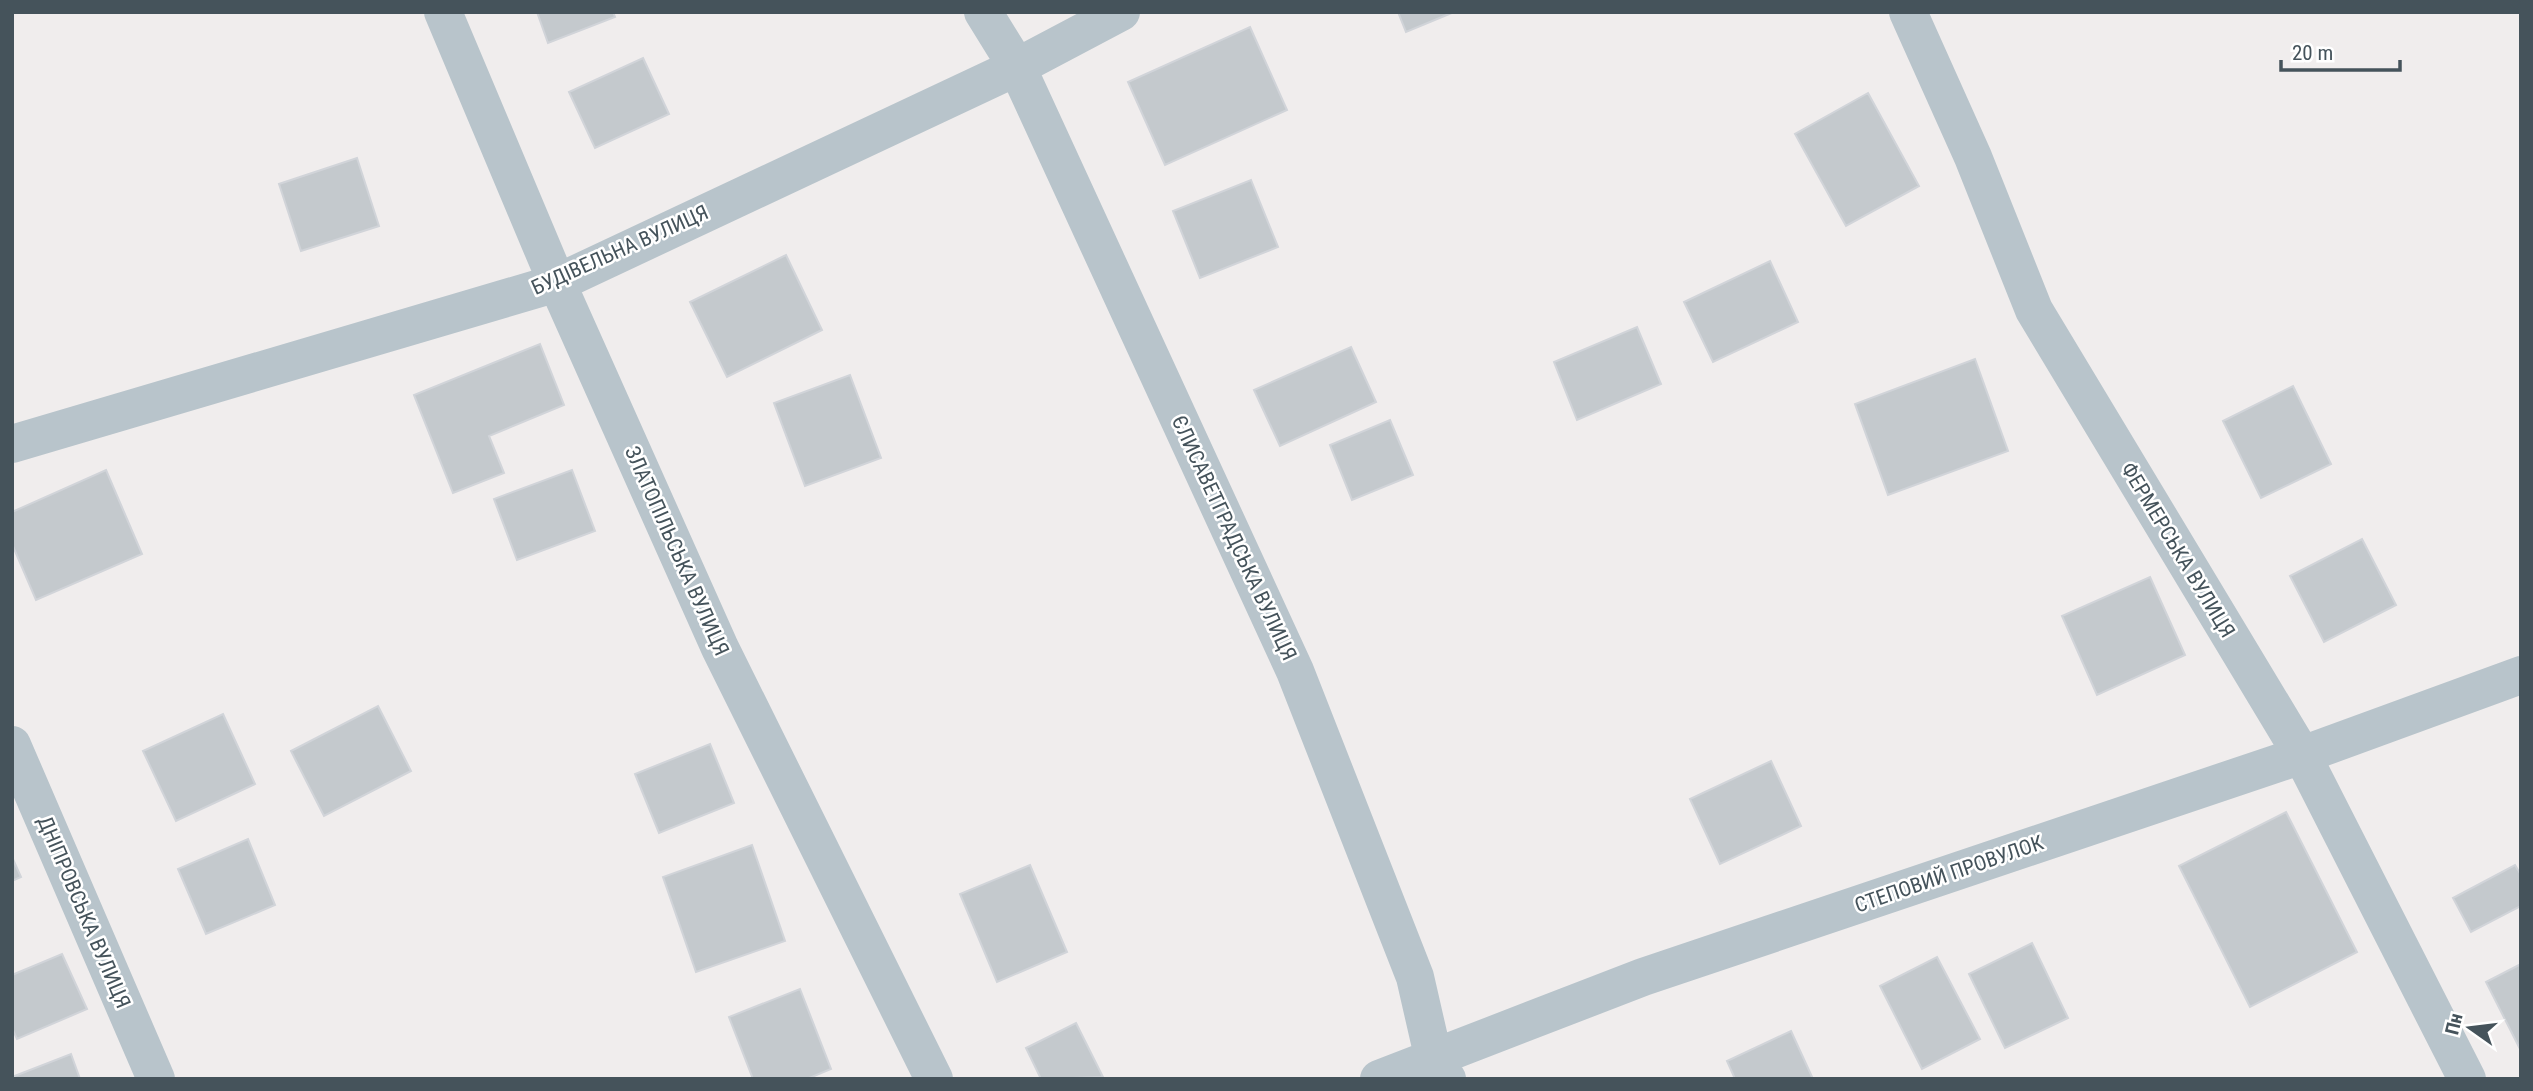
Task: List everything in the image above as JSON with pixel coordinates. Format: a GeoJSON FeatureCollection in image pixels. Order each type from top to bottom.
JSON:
{"type":"FeatureCollection","features":[{"type":"Feature","properties":{"kind":"street","name":"ЗЛАТОПІЛЬСЬКА ВУЛИЦЯ"},"geometry":{"type":"LineString","coordinates":[[443,12],[557,283],[720,648],[934,1079]]}},
{"type":"Feature","properties":{"kind":"street","name":"ЄЛИСАВЕТГРАДСЬКА ВУЛИЦЯ"},"geometry":{"type":"LineString","coordinates":[[983,12],[1017,66],[1295,671],[1415,977],[1441,1069]]}},
{"type":"Feature","properties":{"kind":"street","name":"БУДІВЕЛЬНА ВУЛИЦЯ"},"geometry":{"type":"LineString","coordinates":[[12,444],[557,283],[1017,66],[1121,12]]}},
{"type":"Feature","properties":{"kind":"street","name":"ФЕРМЕРСЬКА ВУЛИЦЯ"},"geometry":{"type":"LineString","coordinates":[[1908,12],[1973,157],[2034,310],[2302,755],[2467,1079]]}},
{"type":"Feature","properties":{"kind":"street","name":"СТЕПОВИЙ ПРОВУЛОК"},"geometry":{"type":"LineString","coordinates":[[1379,1079],[1441,1069],[1643,977],[2302,755],[2521,674]]}},
{"type":"Feature","properties":{"kind":"street","name":"ДНІПРОВСЬКА ВУЛИЦЯ"},"geometry":{"type":"LineString","coordinates":[[12,745],[156,1079]]}},
{"type":"Feature","properties":{"kind":"building"},"geometry":{"type":"Polygon","coordinates":[[[537,12],[613,12],[615,17],[548,43],[537,12]]]}},
{"type":"Feature","properties":{"kind":"building"},"geometry":{"type":"Polygon","coordinates":[[[1398,12],[1454,12],[1406,32],[1398,12]]]}},
{"type":"Feature","properties":{"kind":"building"},"geometry":{"type":"Polygon","coordinates":[[[1250,27],[1287,110],[1165,165],[1128,82],[1250,27]]]}},
{"type":"Feature","properties":{"kind":"building"},"geometry":{"type":"Polygon","coordinates":[[[643,58],[669,114],[595,148],[569,92],[643,58]]]}},
{"type":"Feature","properties":{"kind":"building"},"geometry":{"type":"Polygon","coordinates":[[[1868,93],[1919,186],[1846,226],[1795,134],[1868,93]]]}},
{"type":"Feature","properties":{"kind":"building"},"geometry":{"type":"Polygon","coordinates":[[[357,158],[379,226],[301,251],[279,184],[357,158]]]}},
{"type":"Feature","properties":{"kind":"building"},"geometry":{"type":"Polygon","coordinates":[[[1251,180],[1278,247],[1200,278],[1173,211],[1251,180]]]}},
{"type":"Feature","properties":{"kind":"building"},"geometry":{"type":"Polygon","coordinates":[[[786,255],[822,330],[727,377],[690,302],[786,255]]]}},
{"type":"Feature","properties":{"kind":"building"},"geometry":{"type":"Polygon","coordinates":[[[1770,261],[1798,322],[1713,362],[1684,302],[1770,261]]]}},
{"type":"Feature","properties":{"kind":"building"},"geometry":{"type":"Polygon","coordinates":[[[1637,327],[1661,384],[1577,420],[1554,362],[1637,327]]]}},
{"type":"Feature","properties":{"kind":"building"},"geometry":{"type":"Polygon","coordinates":[[[540,344],[564,405],[489,436],[504,473],[453,493],[414,395],[540,344]]]}},
{"type":"Feature","properties":{"kind":"building"},"geometry":{"type":"Polygon","coordinates":[[[1351,347],[1376,402],[1280,446],[1254,390],[1351,347]]]}},
{"type":"Feature","properties":{"kind":"building"},"geometry":{"type":"Polygon","coordinates":[[[1975,359],[2008,451],[1888,495],[1855,404],[1975,359]]]}},
{"type":"Feature","properties":{"kind":"building"},"geometry":{"type":"Polygon","coordinates":[[[850,375],[881,458],[805,486],[774,403],[850,375]]]}},
{"type":"Feature","properties":{"kind":"building"},"geometry":{"type":"Polygon","coordinates":[[[2293,386],[2331,464],[2261,498],[2223,421],[2293,386]]]}},
{"type":"Feature","properties":{"kind":"building"},"geometry":{"type":"Polygon","coordinates":[[[1390,420],[1413,475],[1352,500],[1330,445],[1390,420]]]}},
{"type":"Feature","properties":{"kind":"building"},"geometry":{"type":"Polygon","coordinates":[[[106,470],[142,554],[36,600],[12,544],[12,512],[106,470]]]}},
{"type":"Feature","properties":{"kind":"building"},"geometry":{"type":"Polygon","coordinates":[[[572,470],[595,531],[517,560],[494,499],[572,470]]]}},
{"type":"Feature","properties":{"kind":"building"},"geometry":{"type":"Polygon","coordinates":[[[2362,539],[2396,605],[2324,642],[2290,576],[2362,539]]]}},
{"type":"Feature","properties":{"kind":"building"},"geometry":{"type":"Polygon","coordinates":[[[2150,577],[2185,655],[2097,695],[2062,616],[2150,577]]]}},
{"type":"Feature","properties":{"kind":"building"},"geometry":{"type":"Polygon","coordinates":[[[378,706],[411,771],[324,816],[291,751],[378,706]]]}},
{"type":"Feature","properties":{"kind":"building"},"geometry":{"type":"Polygon","coordinates":[[[223,714],[255,784],[176,821],[143,751],[223,714]]]}},
{"type":"Feature","properties":{"kind":"building"},"geometry":{"type":"Polygon","coordinates":[[[710,744],[734,803],[659,833],[635,774],[710,744]]]}},
{"type":"Feature","properties":{"kind":"building"},"geometry":{"type":"Polygon","coordinates":[[[1771,761],[1801,826],[1720,864],[1690,799],[1771,761]]]}},
{"type":"Feature","properties":{"kind":"building"},"geometry":{"type":"Polygon","coordinates":[[[2286,812],[2357,952],[2250,1007],[2179,866],[2286,812]]]}},
{"type":"Feature","properties":{"kind":"building"},"geometry":{"type":"Polygon","coordinates":[[[248,839],[275,905],[206,934],[178,869],[248,839]]]}},
{"type":"Feature","properties":{"kind":"building"},"geometry":{"type":"Polygon","coordinates":[[[752,845],[785,941],[696,972],[663,877],[752,845]]]}},
{"type":"Feature","properties":{"kind":"building"},"geometry":{"type":"Polygon","coordinates":[[[12,857],[21,877],[12,881],[12,857]]]}},
{"type":"Feature","properties":{"kind":"building"},"geometry":{"type":"Polygon","coordinates":[[[1030,865],[1067,952],[997,982],[960,894],[1030,865]]]}},
{"type":"Feature","properties":{"kind":"building"},"geometry":{"type":"Polygon","coordinates":[[[2515,865],[2521,875],[2521,906],[2471,932],[2453,898],[2515,865]]]}},
{"type":"Feature","properties":{"kind":"building"},"geometry":{"type":"Polygon","coordinates":[[[2032,943],[2068,1018],[2005,1048],[1969,974],[2032,943]]]}},
{"type":"Feature","properties":{"kind":"building"},"geometry":{"type":"Polygon","coordinates":[[[62,954],[87,1009],[17,1039],[12,1028],[12,975],[62,954]]]}},
{"type":"Feature","properties":{"kind":"building"},"geometry":{"type":"Polygon","coordinates":[[[1937,957],[1980,1039],[1922,1069],[1880,986],[1937,957]]]}},
{"type":"Feature","properties":{"kind":"building"},"geometry":{"type":"Polygon","coordinates":[[[2521,964],[2521,1049],[2520,1049],[2486,982],[2521,964]]]}},
{"type":"Feature","properties":{"kind":"building"},"geometry":{"type":"Polygon","coordinates":[[[800,989],[831,1069],[807,1079],[753,1079],[729,1017],[800,989]]]}},
{"type":"Feature","properties":{"kind":"building"},"geometry":{"type":"Polygon","coordinates":[[[1076,1023],[1103,1077],[1041,1079],[1026,1048],[1076,1023]]]}},
{"type":"Feature","properties":{"kind":"building"},"geometry":{"type":"Polygon","coordinates":[[[1791,1031],[1813,1079],[1735,1079],[1727,1061],[1791,1031]]]}},
{"type":"Feature","properties":{"kind":"building"},"geometry":{"type":"Polygon","coordinates":[[[71,1054],[80,1079],[12,1079],[12,1077],[71,1054]]]}}]}
